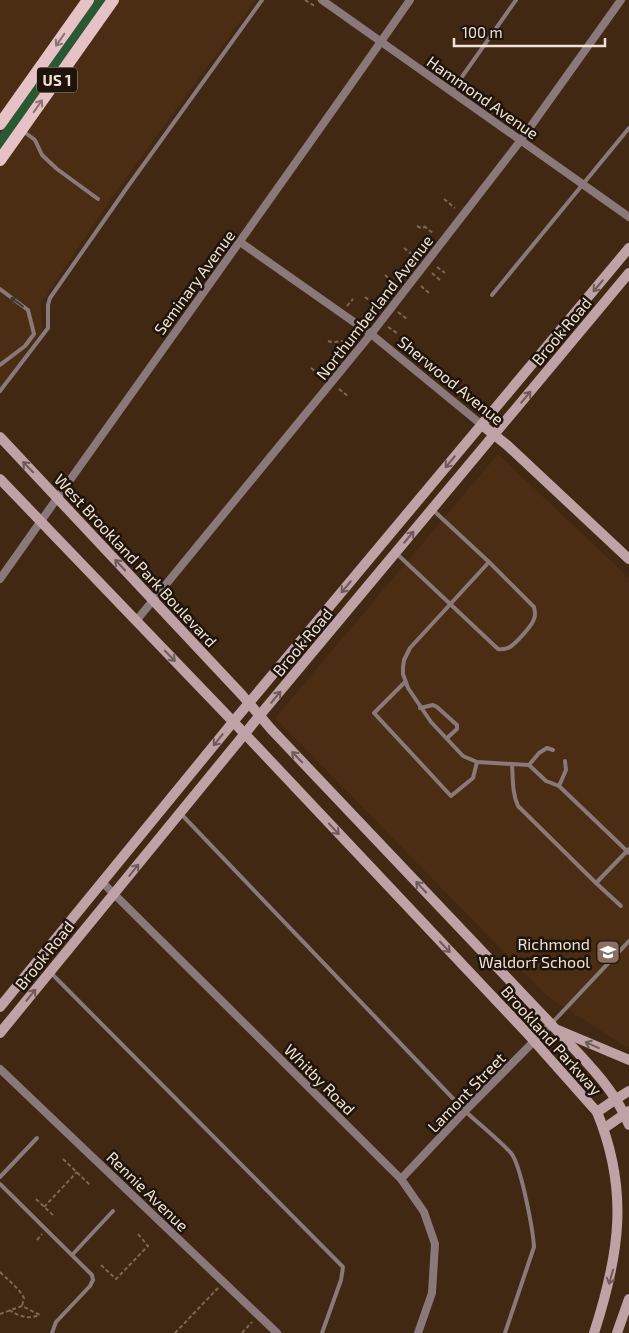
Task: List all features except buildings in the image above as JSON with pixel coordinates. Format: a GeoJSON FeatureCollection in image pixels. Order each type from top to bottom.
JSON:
{"type":"FeatureCollection","features":[{"type":"Feature","properties":{"kind":"main road","name":"US 1"},"geometry":{"type":"LineString","coordinates":[[0,124],[88,0]]}},
{"type":"Feature","properties":{"kind":"main road","name":"US 1"},"geometry":{"type":"LineString","coordinates":[[0,160],[114,0]]}},
{"type":"Feature","properties":{"kind":"main road","name":"Brook Road"},"geometry":{"type":"LineString","coordinates":[[0,1007],[233,722],[629,248]]}},
{"type":"Feature","properties":{"kind":"main road","name":"Brook Road"},"geometry":{"type":"LineString","coordinates":[[0,1033],[245,734],[629,274]]}},
{"type":"Feature","properties":{"kind":"main road","name":"Sherwood Avenue"},"geometry":{"type":"LineString","coordinates":[[482,424],[629,559]]}},
{"type":"Feature","properties":{"kind":"main road","name":"West Brookland Park Boulevard"},"geometry":{"type":"LineString","coordinates":[[0,437],[249,703]]}},
{"type":"Feature","properties":{"kind":"main road"},"geometry":{"type":"LineString","coordinates":[[0,479],[245,734]]}},
{"type":"Feature","properties":{"kind":"main road","name":"Brookland Parkway"},"geometry":{"type":"LineString","coordinates":[[249,703],[553,1026],[627,1113],[629,1125]]}},
{"type":"Feature","properties":{"kind":"main road","name":"Brookland Parkway"},"geometry":{"type":"LineString","coordinates":[[245,734],[534,1041],[597,1112],[606,1127],[616,1152],[622,1184],[624,1201],[623,1220],[617,1258],[594,1333]]}},
{"type":"Feature","properties":{"kind":"main road"},"geometry":{"type":"LineString","coordinates":[[553,1026],[629,1060]]}},
{"type":"Feature","properties":{"kind":"main road"},"geometry":{"type":"LineString","coordinates":[[597,1112],[629,1092]]}},
{"type":"Feature","properties":{"kind":"main road"},"geometry":{"type":"LineString","coordinates":[[606,1127],[627,1113]]}},
{"type":"Feature","properties":{"kind":"main road"},"geometry":{"type":"LineString","coordinates":[[617,1333],[629,1299]]}},
{"type":"Feature","properties":{"kind":"street","name":"Hammond Avenue"},"geometry":{"type":"LineString","coordinates":[[322,0],[629,217]]}},
{"type":"Feature","properties":{"kind":"street","name":"Seminary Avenue"},"geometry":{"type":"LineString","coordinates":[[1,576],[410,0]]}},
{"type":"Feature","properties":{"kind":"street","name":"Northumberland Avenue"},"geometry":{"type":"LineString","coordinates":[[136,621],[371,334],[521,140],[621,0]]}},
{"type":"Feature","properties":{"kind":"street","name":"Sherwood Avenue"},"geometry":{"type":"LineString","coordinates":[[240,242],[371,334],[482,424]]}},
{"type":"Feature","properties":{"kind":"street","name":"Whitby Road"},"geometry":{"type":"LineString","coordinates":[[102,882],[110,898],[401,1179],[424,1212],[435,1244],[432,1293],[418,1333]]}},
{"type":"Feature","properties":{"kind":"street","name":"Lamont Street"},"geometry":{"type":"LineString","coordinates":[[401,1179],[464,1111],[534,1041],[553,1026]]}},
{"type":"Feature","properties":{"kind":"street","name":"Rennie Avenue"},"geometry":{"type":"LineString","coordinates":[[0,1069],[277,1333]]}},
{"type":"Feature","properties":{"kind":"lane"},"geometry":{"type":"LineString","coordinates":[[0,391],[48,328],[48,305],[50,298],[262,0]]}},
{"type":"Feature","properties":{"kind":"lane"},"geometry":{"type":"LineString","coordinates":[[452,91],[516,0]]}},
{"type":"Feature","properties":{"kind":"lane"},"geometry":{"type":"LineString","coordinates":[[492,295],[629,128]]}},
{"type":"Feature","properties":{"kind":"lane"},"geometry":{"type":"LineString","coordinates":[[22,130],[35,140],[42,155],[57,169],[98,199]]}},
{"type":"Feature","properties":{"kind":"lane"},"geometry":{"type":"LineString","coordinates":[[0,289],[28,310],[34,334],[25,346],[0,365]]}},
{"type":"Feature","properties":{"kind":"lane"},"geometry":{"type":"LineString","coordinates":[[396,552],[498,649],[502,650],[510,646],[531,625],[535,615],[534,607],[432,509]]}},
{"type":"Feature","properties":{"kind":"lane"},"geometry":{"type":"LineString","coordinates":[[489,562],[410,648],[404,660],[405,682],[420,708],[463,756],[477,762],[529,765],[546,781],[558,786],[628,851],[596,884]]}},
{"type":"Feature","properties":{"kind":"lane"},"geometry":{"type":"LineString","coordinates":[[405,682],[374,713],[451,796],[473,778],[477,762]]}},
{"type":"Feature","properties":{"kind":"lane"},"geometry":{"type":"LineString","coordinates":[[420,708],[433,704],[457,725],[457,729],[447,738]]}},
{"type":"Feature","properties":{"kind":"lane"},"geometry":{"type":"LineString","coordinates":[[529,765],[539,752],[548,748],[553,750]]}},
{"type":"Feature","properties":{"kind":"lane"},"geometry":{"type":"LineString","coordinates":[[558,786],[566,770],[564,761]]}},
{"type":"Feature","properties":{"kind":"lane"},"geometry":{"type":"LineString","coordinates":[[512,764],[515,799],[518,806],[596,884],[621,906]]}},
{"type":"Feature","properties":{"kind":"lane"},"geometry":{"type":"LineString","coordinates":[[180,813],[464,1111],[512,1154],[518,1168],[533,1233],[534,1247],[505,1333]]}},
{"type":"Feature","properties":{"kind":"lane"},"geometry":{"type":"LineString","coordinates":[[94,892],[110,898]]}},
{"type":"Feature","properties":{"kind":"lane"},"geometry":{"type":"LineString","coordinates":[[553,1026],[565,1010],[629,941]]}},
{"type":"Feature","properties":{"kind":"lane"},"geometry":{"type":"LineString","coordinates":[[50,972],[263,1188],[343,1266],[341,1280],[322,1333]]}},
{"type":"Feature","properties":{"kind":"lane"},"geometry":{"type":"LineString","coordinates":[[0,1177],[37,1138]]}},
{"type":"Feature","properties":{"kind":"lane"},"geometry":{"type":"LineString","coordinates":[[0,1185],[91,1273],[93,1280],[90,1286],[56,1322],[52,1333]]}},
{"type":"Feature","properties":{"kind":"lane"},"geometry":{"type":"LineString","coordinates":[[72,1254],[113,1211]]}},
{"type":"Feature","properties":{"kind":"path"},"geometry":{"type":"LineString","coordinates":[[444,199],[455,208]]}},
{"type":"Feature","properties":{"kind":"path"},"geometry":{"type":"LineString","coordinates":[[418,226],[421,228],[424,226],[434,234]]}},
{"type":"Feature","properties":{"kind":"path"},"geometry":{"type":"LineString","coordinates":[[404,248],[419,260]]}},
{"type":"Feature","properties":{"kind":"path"},"geometry":{"type":"LineString","coordinates":[[437,267],[445,273]]}},
{"type":"Feature","properties":{"kind":"path"},"geometry":{"type":"LineString","coordinates":[[432,273],[440,280]]}},
{"type":"Feature","properties":{"kind":"path"},"geometry":{"type":"LineString","coordinates":[[385,275],[395,284]]}},
{"type":"Feature","properties":{"kind":"path"},"geometry":{"type":"LineString","coordinates":[[421,286],[430,292]]}},
{"type":"Feature","properties":{"kind":"path"},"geometry":{"type":"LineString","coordinates":[[365,296],[377,306]]}},
{"type":"Feature","properties":{"kind":"path"},"geometry":{"type":"LineString","coordinates":[[347,306],[353,299]]}},
{"type":"Feature","properties":{"kind":"path"},"geometry":{"type":"LineString","coordinates":[[396,310],[408,320]]}},
{"type":"Feature","properties":{"kind":"path"},"geometry":{"type":"LineString","coordinates":[[388,327],[397,334]]}},
{"type":"Feature","properties":{"kind":"path"},"geometry":{"type":"LineString","coordinates":[[328,341],[344,340],[348,342]]}},
{"type":"Feature","properties":{"kind":"path"},"geometry":{"type":"LineString","coordinates":[[311,368],[324,378]]}},
{"type":"Feature","properties":{"kind":"path"},"geometry":{"type":"LineString","coordinates":[[339,389],[349,397]]}},
{"type":"Feature","properties":{"kind":"path"},"geometry":{"type":"LineString","coordinates":[[63,1159],[91,1186]]}},
{"type":"Feature","properties":{"kind":"path"},"geometry":{"type":"LineString","coordinates":[[44,1207],[77,1172]]}},
{"type":"Feature","properties":{"kind":"path"},"geometry":{"type":"LineString","coordinates":[[36,1199],[54,1216]]}},
{"type":"Feature","properties":{"kind":"path"},"geometry":{"type":"LineString","coordinates":[[101,1265],[116,1279],[148,1246],[137,1233]]}},
{"type":"Feature","properties":{"kind":"path"},"geometry":{"type":"LineString","coordinates":[[37,1240],[43,1234]]}},
{"type":"Feature","properties":{"kind":"path"},"geometry":{"type":"LineString","coordinates":[[0,1272],[22,1293],[24,1298],[22,1306]]}},
{"type":"Feature","properties":{"kind":"path"},"geometry":{"type":"LineString","coordinates":[[175,1333],[218,1288]]}},
{"type":"Feature","properties":{"kind":"path"},"geometry":{"type":"LineString","coordinates":[[0,1314],[9,1310],[22,1306],[40,1315],[21,1317],[9,1310]]}},
{"type":"Feature","properties":{"kind":"path"},"geometry":{"type":"LineString","coordinates":[[242,1333],[253,1322]]}},
{"type":"Feature","properties":{"kind":"shaded area"},"geometry":{"type":"Polygon","coordinates":[[[0,0],[256,0],[117,190],[41,303],[42,331],[0,388],[0,0]]]}},
{"type":"Feature","properties":{"kind":"shaded area"},"geometry":{"type":"Polygon","coordinates":[[[498,454],[629,578],[629,1048],[547,996],[275,718],[498,454]]]}},
{"type":"Feature","properties":{"kind":"green space"},"geometry":{"type":"Polygon","coordinates":[[[94,0],[107,0],[0,150],[0,134],[94,0]]]}},
{"type":"Feature","properties":{"kind":"place","name":"Richmond Waldorf School"},"geometry":{"type":"Point","coordinates":[608,952]}}]}
